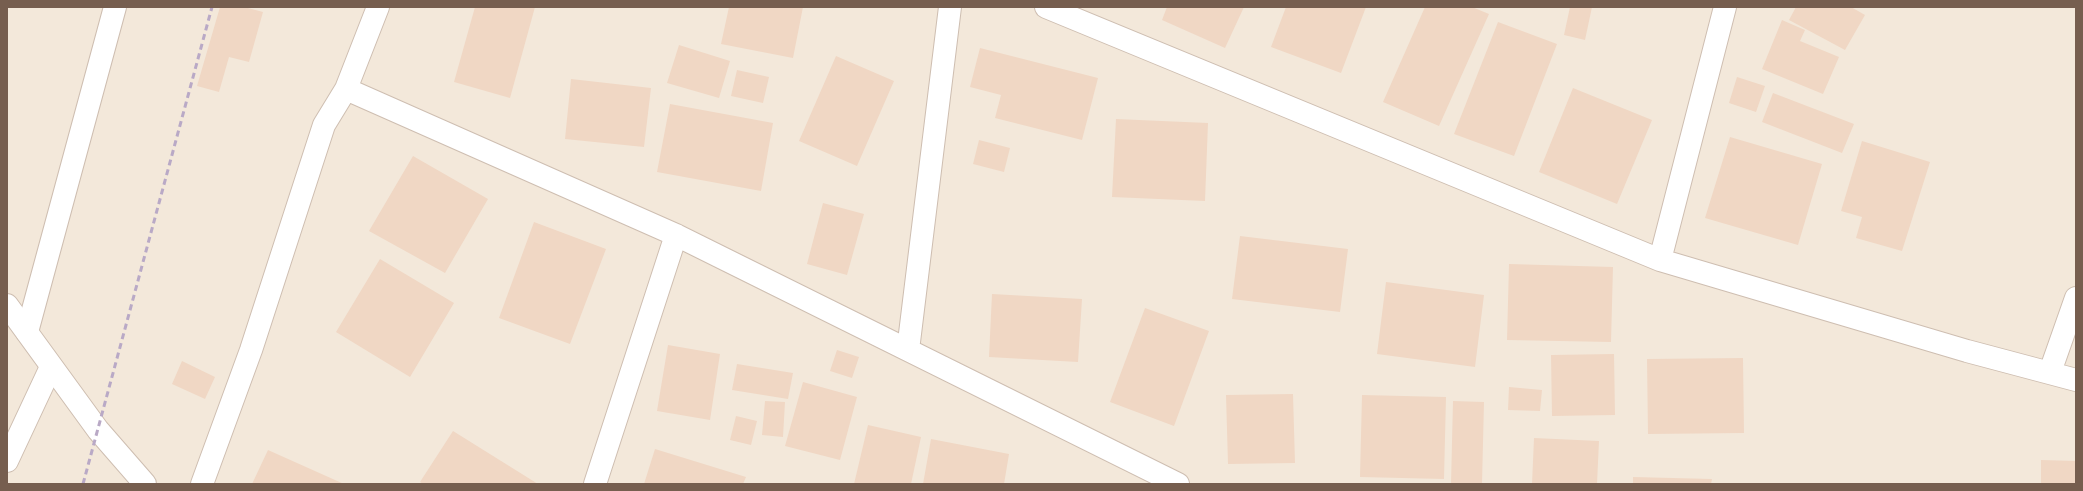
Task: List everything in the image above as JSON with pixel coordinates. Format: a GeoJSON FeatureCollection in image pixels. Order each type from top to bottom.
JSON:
{"type":"FeatureCollection","features":[{"type":"Feature","properties":{"kind":"street"},"geometry":{"type":"LineString","coordinates":[[27,332],[115,7]]}},
{"type":"Feature","properties":{"kind":"street"},"geometry":{"type":"LineString","coordinates":[[202,484],[251,350],[324,125],[346,89],[378,7]]}},
{"type":"Feature","properties":{"kind":"street"},"geometry":{"type":"LineString","coordinates":[[908,350],[950,7]]}},
{"type":"Feature","properties":{"kind":"street"},"geometry":{"type":"LineString","coordinates":[[1046,7],[1660,260],[1967,351],[2076,380]]}},
{"type":"Feature","properties":{"kind":"street"},"geometry":{"type":"LineString","coordinates":[[1660,260],[1725,7]]}},
{"type":"Feature","properties":{"kind":"street"},"geometry":{"type":"LineString","coordinates":[[346,89],[676,235],[1178,484]]}},
{"type":"Feature","properties":{"kind":"street"},"geometry":{"type":"LineString","coordinates":[[595,484],[676,235]]}},
{"type":"Feature","properties":{"kind":"street"},"geometry":{"type":"LineString","coordinates":[[2050,372],[2076,298]]}},
{"type":"Feature","properties":{"kind":"street"},"geometry":{"type":"LineString","coordinates":[[7,305],[98,430],[145,484]]}},
{"type":"Feature","properties":{"kind":"street"},"geometry":{"type":"LineString","coordinates":[[7,460],[51,367]]}},
{"type":"Feature","properties":{"kind":"shaded area"},"geometry":{"type":"Polygon","coordinates":[[[7,7],[2076,7],[2076,484],[7,484],[7,7]]]}},
{"type":"Feature","properties":{"kind":"building"},"geometry":{"type":"Polygon","coordinates":[[[220,7],[244,7],[263,12],[249,62],[229,57],[219,92],[197,86],[220,7]]]}},
{"type":"Feature","properties":{"kind":"building"},"geometry":{"type":"Polygon","coordinates":[[[475,7],[535,7],[510,98],[454,82],[475,7]]]}},
{"type":"Feature","properties":{"kind":"building"},"geometry":{"type":"Polygon","coordinates":[[[729,7],[803,7],[793,58],[721,44],[729,7]]]}},
{"type":"Feature","properties":{"kind":"building"},"geometry":{"type":"Polygon","coordinates":[[[1167,7],[1244,7],[1225,48],[1162,20],[1167,7]]]}},
{"type":"Feature","properties":{"kind":"building"},"geometry":{"type":"Polygon","coordinates":[[[1286,7],[1366,7],[1341,73],[1271,47],[1286,7]]]}},
{"type":"Feature","properties":{"kind":"building"},"geometry":{"type":"Polygon","coordinates":[[[1425,7],[1472,7],[1489,14],[1439,126],[1383,102],[1425,7]]]}},
{"type":"Feature","properties":{"kind":"building"},"geometry":{"type":"Polygon","coordinates":[[[1570,7],[1592,7],[1585,40],[1564,35],[1570,7]]]}},
{"type":"Feature","properties":{"kind":"building"},"geometry":{"type":"Polygon","coordinates":[[[1796,7],[1851,7],[1865,15],[1845,50],[1789,20],[1796,7]]]}},
{"type":"Feature","properties":{"kind":"building"},"geometry":{"type":"Polygon","coordinates":[[[1782,20],[1805,30],[1800,41],[1839,57],[1823,94],[1762,69],[1782,20]]]}},
{"type":"Feature","properties":{"kind":"building"},"geometry":{"type":"Polygon","coordinates":[[[1498,22],[1557,44],[1514,156],[1454,134],[1498,22]]]}},
{"type":"Feature","properties":{"kind":"building"},"geometry":{"type":"Polygon","coordinates":[[[679,45],[730,61],[719,98],[667,83],[679,45]]]}},
{"type":"Feature","properties":{"kind":"building"},"geometry":{"type":"Polygon","coordinates":[[[980,48],[1098,78],[1082,140],[995,118],[1001,95],[970,87],[980,48]]]}},
{"type":"Feature","properties":{"kind":"building"},"geometry":{"type":"Polygon","coordinates":[[[836,56],[894,81],[857,166],[799,141],[836,56]]]}},
{"type":"Feature","properties":{"kind":"building"},"geometry":{"type":"Polygon","coordinates":[[[737,70],[769,77],[763,103],[731,96],[737,70]]]}},
{"type":"Feature","properties":{"kind":"building"},"geometry":{"type":"Polygon","coordinates":[[[1737,77],[1765,86],[1756,112],[1729,103],[1737,77]]]}},
{"type":"Feature","properties":{"kind":"building"},"geometry":{"type":"Polygon","coordinates":[[[571,79],[651,88],[644,147],[565,139],[571,79]]]}},
{"type":"Feature","properties":{"kind":"building"},"geometry":{"type":"Polygon","coordinates":[[[1573,88],[1652,120],[1617,204],[1539,172],[1573,88]]]}},
{"type":"Feature","properties":{"kind":"building"},"geometry":{"type":"Polygon","coordinates":[[[1773,93],[1854,124],[1842,153],[1762,122],[1773,93]]]}},
{"type":"Feature","properties":{"kind":"building"},"geometry":{"type":"Polygon","coordinates":[[[670,104],[773,123],[761,191],[657,172],[670,104]]]}},
{"type":"Feature","properties":{"kind":"building"},"geometry":{"type":"Polygon","coordinates":[[[1116,119],[1208,123],[1205,201],[1112,197],[1116,119]]]}},
{"type":"Feature","properties":{"kind":"building"},"geometry":{"type":"Polygon","coordinates":[[[1730,137],[1822,164],[1798,245],[1705,218],[1730,137]]]}},
{"type":"Feature","properties":{"kind":"building"},"geometry":{"type":"Polygon","coordinates":[[[979,140],[1010,148],[1004,172],[973,164],[979,140]]]}},
{"type":"Feature","properties":{"kind":"building"},"geometry":{"type":"Polygon","coordinates":[[[1862,141],[1930,162],[1902,251],[1856,238],[1862,217],[1841,211],[1862,141]]]}},
{"type":"Feature","properties":{"kind":"building"},"geometry":{"type":"Polygon","coordinates":[[[413,156],[488,199],[445,273],[369,231],[413,156]]]}},
{"type":"Feature","properties":{"kind":"building"},"geometry":{"type":"Polygon","coordinates":[[[823,203],[864,214],[847,275],[807,264],[823,203]]]}},
{"type":"Feature","properties":{"kind":"building"},"geometry":{"type":"Polygon","coordinates":[[[534,222],[606,249],[570,344],[499,318],[534,222]]]}},
{"type":"Feature","properties":{"kind":"building"},"geometry":{"type":"Polygon","coordinates":[[[1240,236],[1348,249],[1340,312],[1232,299],[1240,236]]]}},
{"type":"Feature","properties":{"kind":"building"},"geometry":{"type":"Polygon","coordinates":[[[380,259],[454,303],[410,377],[336,332],[380,259]]]}},
{"type":"Feature","properties":{"kind":"building"},"geometry":{"type":"Polygon","coordinates":[[[1509,264],[1613,267],[1611,342],[1507,340],[1509,264]]]}},
{"type":"Feature","properties":{"kind":"building"},"geometry":{"type":"Polygon","coordinates":[[[1386,282],[1484,295],[1475,367],[1377,354],[1386,282]]]}},
{"type":"Feature","properties":{"kind":"building"},"geometry":{"type":"Polygon","coordinates":[[[992,294],[1082,299],[1078,362],[989,357],[992,294]]]}},
{"type":"Feature","properties":{"kind":"building"},"geometry":{"type":"Polygon","coordinates":[[[1145,308],[1209,331],[1174,426],[1110,402],[1145,308]]]}},
{"type":"Feature","properties":{"kind":"building"},"geometry":{"type":"Polygon","coordinates":[[[668,345],[720,354],[710,420],[657,411],[668,345]]]}},
{"type":"Feature","properties":{"kind":"building"},"geometry":{"type":"Polygon","coordinates":[[[837,350],[859,357],[852,378],[830,371],[837,350]]]}},
{"type":"Feature","properties":{"kind":"building"},"geometry":{"type":"Polygon","coordinates":[[[1614,354],[1615,415],[1552,416],[1551,355],[1614,354]]]}},
{"type":"Feature","properties":{"kind":"building"},"geometry":{"type":"Polygon","coordinates":[[[1743,358],[1744,433],[1648,434],[1647,359],[1743,358]]]}},
{"type":"Feature","properties":{"kind":"building"},"geometry":{"type":"Polygon","coordinates":[[[182,361],[215,377],[205,399],[172,384],[182,361]]]}},
{"type":"Feature","properties":{"kind":"building"},"geometry":{"type":"Polygon","coordinates":[[[737,364],[793,373],[788,399],[732,390],[737,364]]]}},
{"type":"Feature","properties":{"kind":"building"},"geometry":{"type":"Polygon","coordinates":[[[803,382],[857,397],[840,460],[785,446],[803,382]]]}},
{"type":"Feature","properties":{"kind":"building"},"geometry":{"type":"Polygon","coordinates":[[[1509,387],[1542,390],[1540,411],[1508,410],[1509,387]]]}},
{"type":"Feature","properties":{"kind":"building"},"geometry":{"type":"Polygon","coordinates":[[[1293,394],[1295,463],[1228,464],[1226,395],[1293,394]]]}},
{"type":"Feature","properties":{"kind":"building"},"geometry":{"type":"Polygon","coordinates":[[[1362,395],[1446,397],[1444,479],[1360,477],[1362,395]]]}},
{"type":"Feature","properties":{"kind":"building"},"geometry":{"type":"Polygon","coordinates":[[[765,401],[785,402],[783,437],[762,435],[765,401]]]}},
{"type":"Feature","properties":{"kind":"building"},"geometry":{"type":"Polygon","coordinates":[[[1453,401],[1484,402],[1482,484],[1451,484],[1453,401]]]}},
{"type":"Feature","properties":{"kind":"building"},"geometry":{"type":"Polygon","coordinates":[[[736,416],[757,421],[751,445],[730,440],[736,416]]]}},
{"type":"Feature","properties":{"kind":"building"},"geometry":{"type":"Polygon","coordinates":[[[868,425],[921,437],[911,484],[854,484],[868,425]]]}},
{"type":"Feature","properties":{"kind":"building"},"geometry":{"type":"Polygon","coordinates":[[[453,431],[538,484],[423,484],[420,482],[453,431]]]}},
{"type":"Feature","properties":{"kind":"building"},"geometry":{"type":"Polygon","coordinates":[[[1534,438],[1599,441],[1597,484],[1532,484],[1534,438]]]}},
{"type":"Feature","properties":{"kind":"building"},"geometry":{"type":"Polygon","coordinates":[[[931,439],[1009,454],[1004,484],[923,484],[931,439]]]}},
{"type":"Feature","properties":{"kind":"building"},"geometry":{"type":"Polygon","coordinates":[[[655,449],[746,477],[743,484],[644,484],[655,449]]]}},
{"type":"Feature","properties":{"kind":"building"},"geometry":{"type":"Polygon","coordinates":[[[268,450],[344,484],[252,484],[268,450]]]}},
{"type":"Feature","properties":{"kind":"building"},"geometry":{"type":"Polygon","coordinates":[[[2041,460],[2076,461],[2076,484],[2041,484],[2041,460]]]}},
{"type":"Feature","properties":{"kind":"building"},"geometry":{"type":"Polygon","coordinates":[[[1633,477],[1712,479],[1711,484],[1633,484],[1633,477]]]}},
{"type":"Feature","properties":{"kind":"railway"},"geometry":{"type":"LineString","coordinates":[[83,484],[212,7]]}}]}
